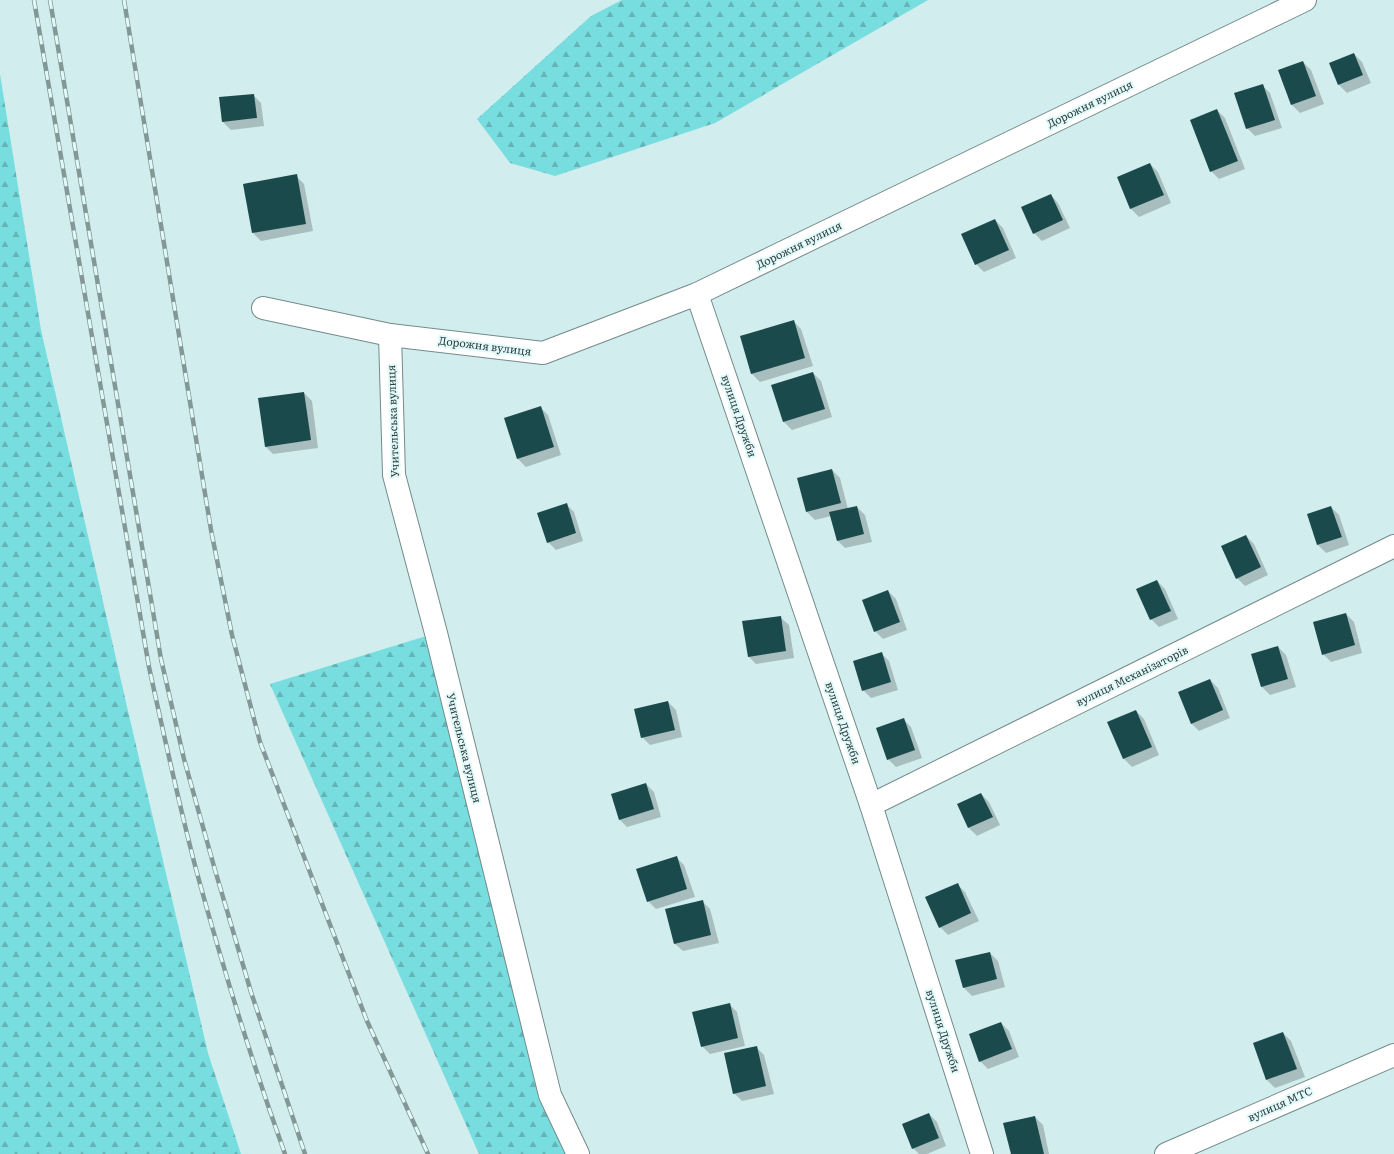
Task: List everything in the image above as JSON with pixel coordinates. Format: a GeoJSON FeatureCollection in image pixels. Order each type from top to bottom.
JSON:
{"type":"FeatureCollection","features":[{"type":"Feature","properties":{"kind":"street","name":"Дорожня вулиця"},"geometry":{"type":"LineString","coordinates":[[263,308],[390,335],[544,353],[697,294],[1305,0]]}},
{"type":"Feature","properties":{"kind":"street","name":"вулиця Дружби"},"geometry":{"type":"LineString","coordinates":[[697,294],[871,805],[982,1154]]}},
{"type":"Feature","properties":{"kind":"street","name":"Учительська вулиця"},"geometry":{"type":"LineString","coordinates":[[390,335],[394,475],[436,633],[550,1094],[578,1154]]}},
{"type":"Feature","properties":{"kind":"street","name":"вулиця Механізаторів"},"geometry":{"type":"LineString","coordinates":[[871,805],[1394,546]]}},
{"type":"Feature","properties":{"kind":"street","name":"вулиця МТС"},"geometry":{"type":"LineString","coordinates":[[1166,1154],[1394,1055]]}},
{"type":"Feature","properties":{"kind":"green space"},"geometry":{"type":"Polygon","coordinates":[[[622,0],[928,0],[715,123],[555,176],[510,163],[477,119],[591,16],[622,0]]]}},
{"type":"Feature","properties":{"kind":"green space"},"geometry":{"type":"Polygon","coordinates":[[[0,74],[41,330],[208,1053],[241,1154],[0,1154],[0,74]]]}},
{"type":"Feature","properties":{"kind":"green space"},"geometry":{"type":"Polygon","coordinates":[[[436,633],[550,1095],[578,1154],[479,1154],[270,684],[436,633]]]}},
{"type":"Feature","properties":{"kind":"building"},"geometry":{"type":"Polygon","coordinates":[[[1354,53],[1363,75],[1338,85],[1329,63],[1354,53]]]}},
{"type":"Feature","properties":{"kind":"building"},"geometry":{"type":"Polygon","coordinates":[[[1303,61],[1316,96],[1291,105],[1278,70],[1303,61]]]}},
{"type":"Feature","properties":{"kind":"building"},"geometry":{"type":"Polygon","coordinates":[[[1263,84],[1275,120],[1246,129],[1234,93],[1263,84]]]}},
{"type":"Feature","properties":{"kind":"building"},"geometry":{"type":"Polygon","coordinates":[[[254,94],[257,118],[222,122],[219,97],[254,94]]]}},
{"type":"Feature","properties":{"kind":"building"},"geometry":{"type":"Polygon","coordinates":[[[1217,109],[1238,161],[1210,172],[1190,120],[1217,109]]]}},
{"type":"Feature","properties":{"kind":"building"},"geometry":{"type":"Polygon","coordinates":[[[1150,163],[1164,195],[1130,209],[1117,177],[1150,163]]]}},
{"type":"Feature","properties":{"kind":"building"},"geometry":{"type":"Polygon","coordinates":[[[297,174],[306,224],[252,233],[243,184],[297,174]]]}},
{"type":"Feature","properties":{"kind":"building"},"geometry":{"type":"Polygon","coordinates":[[[1051,194],[1063,220],[1033,234],[1021,207],[1051,194]]]}},
{"type":"Feature","properties":{"kind":"building"},"geometry":{"type":"Polygon","coordinates":[[[995,219],[1009,250],[975,265],[961,234],[995,219]]]}},
{"type":"Feature","properties":{"kind":"building"},"geometry":{"type":"Polygon","coordinates":[[[794,320],[805,358],[751,374],[740,336],[794,320]]]}},
{"type":"Feature","properties":{"kind":"building"},"geometry":{"type":"Polygon","coordinates":[[[813,372],[825,409],[783,422],[771,385],[813,372]]]}},
{"type":"Feature","properties":{"kind":"building"},"geometry":{"type":"Polygon","coordinates":[[[304,392],[311,440],[265,447],[258,398],[304,392]]]}},
{"type":"Feature","properties":{"kind":"building"},"geometry":{"type":"Polygon","coordinates":[[[541,406],[554,447],[517,459],[504,418],[541,406]]]}},
{"type":"Feature","properties":{"kind":"building"},"geometry":{"type":"Polygon","coordinates":[[[832,469],[841,503],[806,512],[797,478],[832,469]]]}},
{"type":"Feature","properties":{"kind":"building"},"geometry":{"type":"Polygon","coordinates":[[[567,503],[576,533],[547,543],[537,513],[567,503]]]}},
{"type":"Feature","properties":{"kind":"building"},"geometry":{"type":"Polygon","coordinates":[[[857,506],[864,534],[837,541],[829,512],[857,506]]]}},
{"type":"Feature","properties":{"kind":"building"},"geometry":{"type":"Polygon","coordinates":[[[1331,506],[1342,537],[1317,545],[1307,514],[1331,506]]]}},
{"type":"Feature","properties":{"kind":"building"},"geometry":{"type":"Polygon","coordinates":[[[1246,535],[1261,567],[1236,579],[1221,546],[1246,535]]]}},
{"type":"Feature","properties":{"kind":"building"},"geometry":{"type":"Polygon","coordinates":[[[1157,580],[1171,611],[1150,620],[1136,589],[1157,580]]]}},
{"type":"Feature","properties":{"kind":"building"},"geometry":{"type":"Polygon","coordinates":[[[888,590],[900,622],[874,632],[862,600],[888,590]]]}},
{"type":"Feature","properties":{"kind":"building"},"geometry":{"type":"Polygon","coordinates":[[[1346,613],[1355,645],[1322,655],[1313,622],[1346,613]]]}},
{"type":"Feature","properties":{"kind":"building"},"geometry":{"type":"Polygon","coordinates":[[[781,616],[786,651],[748,657],[742,621],[781,616]]]}},
{"type":"Feature","properties":{"kind":"building"},"geometry":{"type":"Polygon","coordinates":[[[1278,646],[1288,679],[1261,687],[1251,654],[1278,646]]]}},
{"type":"Feature","properties":{"kind":"building"},"geometry":{"type":"Polygon","coordinates":[[[882,652],[891,682],[862,691],[853,661],[882,652]]]}},
{"type":"Feature","properties":{"kind":"building"},"geometry":{"type":"Polygon","coordinates":[[[1210,679],[1223,710],[1191,724],[1178,692],[1210,679]]]}},
{"type":"Feature","properties":{"kind":"building"},"geometry":{"type":"Polygon","coordinates":[[[668,701],[675,730],[641,738],[634,709],[668,701]]]}},
{"type":"Feature","properties":{"kind":"building"},"geometry":{"type":"Polygon","coordinates":[[[1136,710],[1152,747],[1123,759],[1107,722],[1136,710]]]}},
{"type":"Feature","properties":{"kind":"building"},"geometry":{"type":"Polygon","coordinates":[[[904,718],[915,750],[887,760],[876,728],[904,718]]]}},
{"type":"Feature","properties":{"kind":"building"},"geometry":{"type":"Polygon","coordinates":[[[646,783],[654,809],[619,820],[611,794],[646,783]]]}},
{"type":"Feature","properties":{"kind":"building"},"geometry":{"type":"Polygon","coordinates":[[[981,793],[993,817],[968,828],[957,804],[981,793]]]}},
{"type":"Feature","properties":{"kind":"building"},"geometry":{"type":"Polygon","coordinates":[[[677,856],[687,889],[647,902],[636,869],[677,856]]]}},
{"type":"Feature","properties":{"kind":"building"},"geometry":{"type":"Polygon","coordinates":[[[958,883],[971,913],[939,928],[925,897],[958,883]]]}},
{"type":"Feature","properties":{"kind":"building"},"geometry":{"type":"Polygon","coordinates":[[[703,900],[711,935],[674,944],[665,909],[703,900]]]}},
{"type":"Feature","properties":{"kind":"building"},"geometry":{"type":"Polygon","coordinates":[[[990,952],[997,979],[963,988],[955,960],[990,952]]]}},
{"type":"Feature","properties":{"kind":"building"},"geometry":{"type":"Polygon","coordinates":[[[730,1003],[738,1038],[701,1047],[692,1012],[730,1003]]]}},
{"type":"Feature","properties":{"kind":"building"},"geometry":{"type":"Polygon","coordinates":[[[1001,1022],[1012,1049],[979,1062],[969,1034],[1001,1022]]]}},
{"type":"Feature","properties":{"kind":"building"},"geometry":{"type":"Polygon","coordinates":[[[1283,1032],[1297,1069],[1266,1080],[1253,1043],[1283,1032]]]}},
{"type":"Feature","properties":{"kind":"building"},"geometry":{"type":"Polygon","coordinates":[[[757,1046],[766,1086],[733,1094],[724,1053],[757,1046]]]}},
{"type":"Feature","properties":{"kind":"building"},"geometry":{"type":"Polygon","coordinates":[[[929,1113],[939,1138],[912,1149],[902,1124],[929,1113]]]}},
{"type":"Feature","properties":{"kind":"building"},"geometry":{"type":"Polygon","coordinates":[[[1035,1116],[1044,1154],[1011,1154],[1003,1123],[1035,1116]]]}},
{"type":"Feature","properties":{"kind":"railway"},"geometry":{"type":"LineString","coordinates":[[34,0],[149,667],[184,822],[207,909],[250,1050],[285,1154]]}},
{"type":"Feature","properties":{"kind":"railway"},"geometry":{"type":"LineString","coordinates":[[50,0],[161,659],[184,759],[215,870],[251,992],[305,1154]]}},
{"type":"Feature","properties":{"kind":"railway"},"geometry":{"type":"LineString","coordinates":[[124,0],[211,530],[232,635],[260,742],[367,1021],[428,1154]]}}]}
